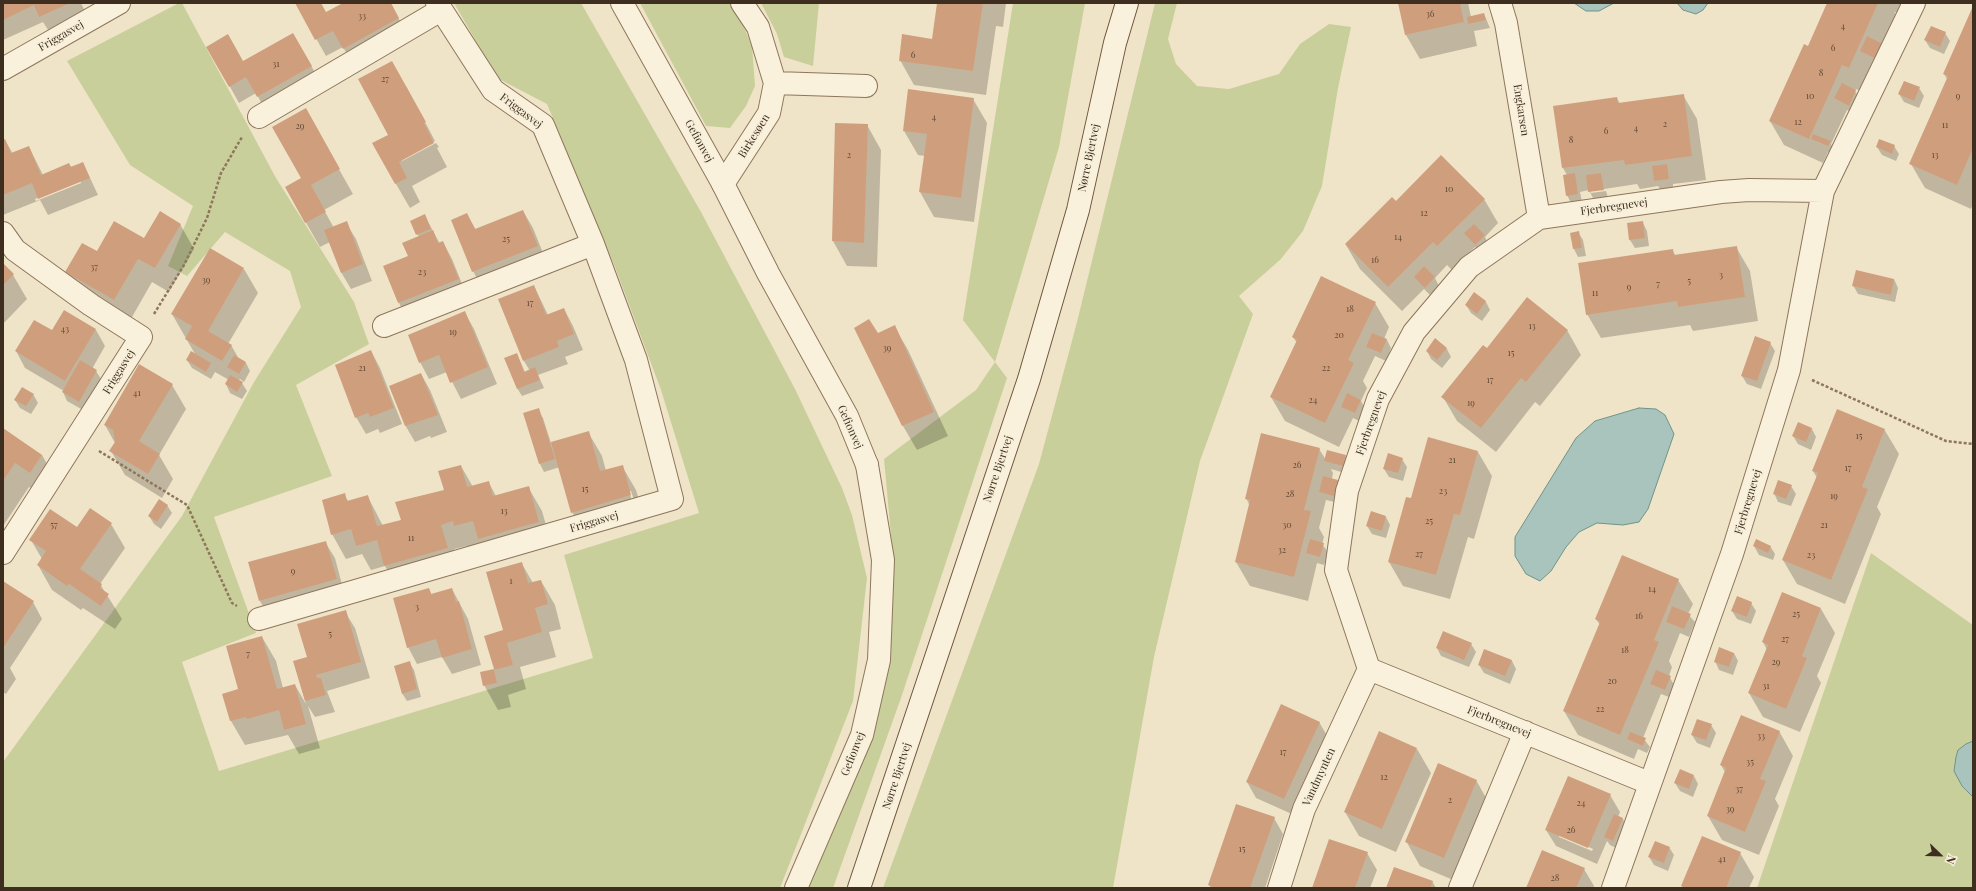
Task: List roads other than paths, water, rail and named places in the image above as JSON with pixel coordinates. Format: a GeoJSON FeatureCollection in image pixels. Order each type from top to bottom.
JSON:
{"type":"FeatureCollection","features":[{"type":"Feature","properties":{"kind":"street","name":"Friggasvej"},"geometry":{"type":"LineString","coordinates":[[3,69],[119,3]]}},
{"type":"Feature","properties":{"kind":"street","name":"Gefionvej"},"geometry":{"type":"LineString","coordinates":[[622,3],[723,184],[768,273],[847,416],[867,465],[884,560],[879,660],[862,735],[796,888]]}},
{"type":"Feature","properties":{"kind":"street"},"geometry":{"type":"LineString","coordinates":[[742,3],[758,27],[776,84],[866,86]]}},
{"type":"Feature","properties":{"kind":"street","name":"Nørre Bjertvej"},"geometry":{"type":"LineString","coordinates":[[1115,3],[1115,43]]}},
{"type":"Feature","properties":{"kind":"street","name":"Nørre Bjertvej"},"geometry":{"type":"LineString","coordinates":[[859,888],[1029,379],[1078,210],[1115,43],[1127,3]]}},
{"type":"Feature","properties":{"kind":"street","name":"Engkarsen"},"geometry":{"type":"LineString","coordinates":[[1500,3],[1506,23],[1538,218]]}},
{"type":"Feature","properties":{"kind":"street","name":"Fjerbregnevej"},"geometry":{"type":"LineString","coordinates":[[1613,888],[1649,782],[1732,554],[1789,370],[1823,191],[1914,3]]}},
{"type":"Feature","properties":{"kind":"street","name":"Friggasvej"},"geometry":{"type":"LineString","coordinates":[[259,117],[439,6],[493,90],[543,125],[593,244],[636,360],[672,499],[259,619]]}},
{"type":"Feature","properties":{"kind":"street","name":"Birkesøen"},"geometry":{"type":"LineString","coordinates":[[723,184],[769,113],[776,84]]}},
{"type":"Feature","properties":{"kind":"street","name":"Fjerbregnevej"},"geometry":{"type":"LineString","coordinates":[[1649,782],[1369,669],[1336,570],[1348,491],[1378,399],[1414,332],[1469,267],[1538,218],[1728,191],[1823,191]]}},
{"type":"Feature","properties":{"kind":"street","name":"Friggasvej"},"geometry":{"type":"LineString","coordinates":[[3,233],[15,250],[91,305],[141,337],[78,438],[3,553]]}},
{"type":"Feature","properties":{"kind":"street"},"geometry":{"type":"LineString","coordinates":[[384,326],[593,244]]}},
{"type":"Feature","properties":{"kind":"street","name":"Vandmynten"},"geometry":{"type":"LineString","coordinates":[[1279,888],[1304,809],[1369,669]]}},
{"type":"Feature","properties":{"kind":"street"},"geometry":{"type":"LineString","coordinates":[[1460,888],[1525,732]]}},
{"type":"Feature","properties":{"kind":"water"},"geometry":{"type":"Polygon","coordinates":[[[1574,3],[1614,3],[1599,11],[1586,11],[1574,3]]]}},
{"type":"Feature","properties":{"kind":"water"},"geometry":{"type":"Polygon","coordinates":[[[1677,3],[1708,3],[1703,10],[1696,14],[1683,10],[1677,3]]]}},
{"type":"Feature","properties":{"kind":"water"},"geometry":{"type":"Polygon","coordinates":[[[1639,408],[1656,409],[1665,415],[1674,434],[1648,509],[1639,522],[1623,525],[1597,523],[1579,532],[1566,547],[1551,571],[1540,581],[1526,574],[1515,556],[1515,537],[1576,438],[1595,421],[1639,408]]]}},
{"type":"Feature","properties":{"kind":"water"},"geometry":{"type":"Polygon","coordinates":[[[1973,741],[1973,797],[1962,786],[1954,771],[1958,750],[1973,741]]]}}]}
